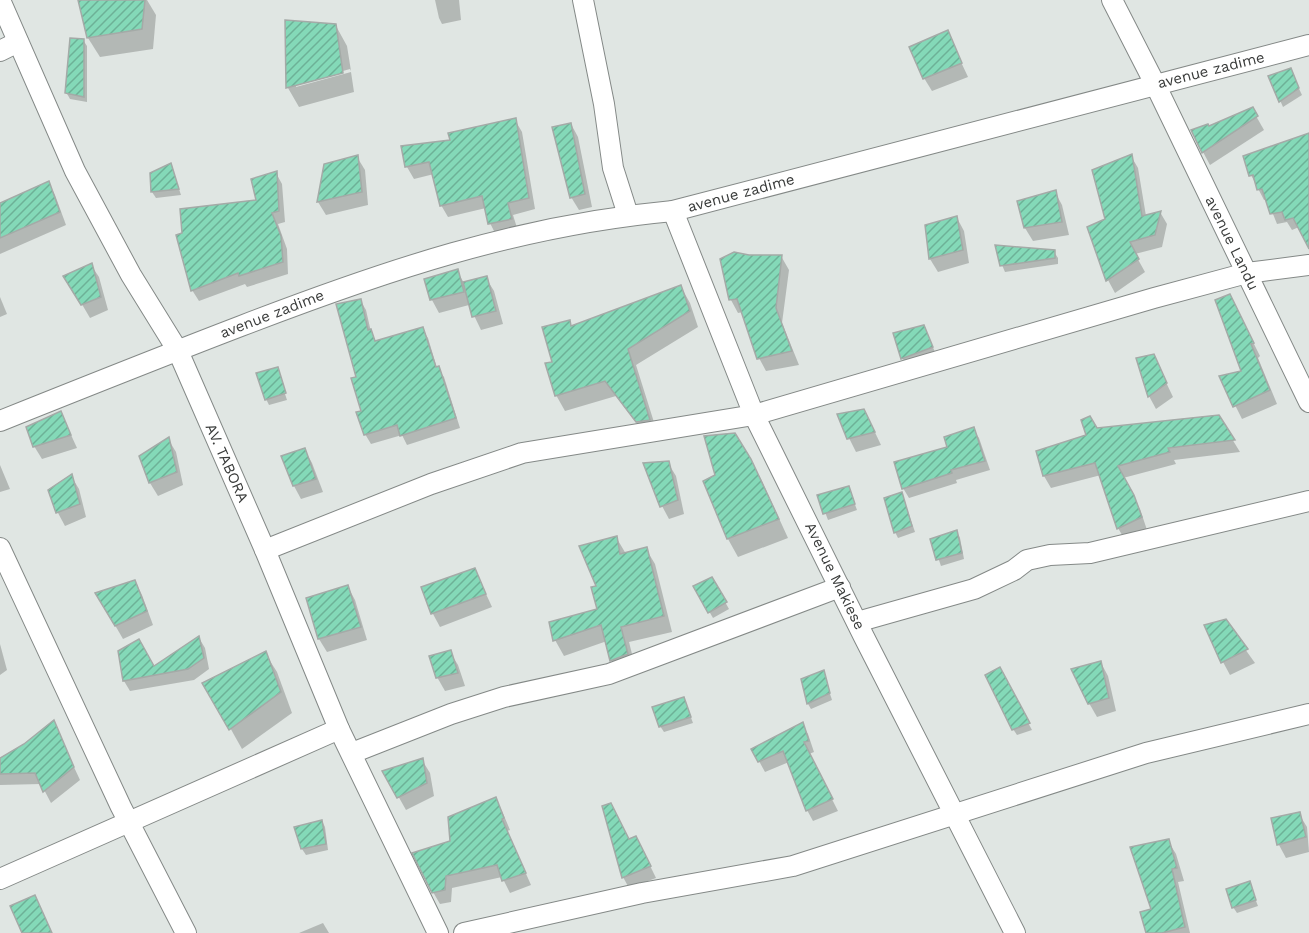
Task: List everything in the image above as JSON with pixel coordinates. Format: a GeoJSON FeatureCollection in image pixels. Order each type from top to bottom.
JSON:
{"type":"FeatureCollection","features":[{"type":"Feature","properties":{"kind":"street","name":"AV. TABORA"},"geometry":{"type":"LineString","coordinates":[[0,0],[75,171],[131,275],[178,351],[265,549],[339,729],[438,933]]}},
{"type":"Feature","properties":{"kind":"street"},"geometry":{"type":"LineString","coordinates":[[583,0],[614,168],[628,215]]}},
{"type":"Feature","properties":{"kind":"street","name":"avenue Landu"},"geometry":{"type":"LineString","coordinates":[[1112,0],[1309,402]]}},
{"type":"Feature","properties":{"kind":"street"},"geometry":{"type":"LineString","coordinates":[[0,51],[18,42]]}},
{"type":"Feature","properties":{"kind":"street","name":"avenue zadime"},"geometry":{"type":"LineString","coordinates":[[0,421],[334,291],[437,257],[536,231],[628,215],[673,211],[1309,45]]}},
{"type":"Feature","properties":{"kind":"street","name":"Avenue Makiese"},"geometry":{"type":"LineString","coordinates":[[673,211],[754,414],[1015,933]]}},
{"type":"Feature","properties":{"kind":"street"},"geometry":{"type":"LineString","coordinates":[[265,549],[431,484],[522,453],[754,414],[1247,273],[1309,266]]}},
{"type":"Feature","properties":{"kind":"street"},"geometry":{"type":"LineString","coordinates":[[857,622],[974,589],[1014,570],[1028,560],[1050,555],[1090,553],[1309,501]]}},
{"type":"Feature","properties":{"kind":"street"},"geometry":{"type":"LineString","coordinates":[[0,548],[129,823],[186,933]]}},
{"type":"Feature","properties":{"kind":"street"},"geometry":{"type":"LineString","coordinates":[[352,753],[451,714],[504,697],[609,674],[840,587]]}},
{"type":"Feature","properties":{"kind":"street"},"geometry":{"type":"LineString","coordinates":[[464,933],[642,893],[793,866],[1146,753],[1309,714]]}},
{"type":"Feature","properties":{"kind":"street"},"geometry":{"type":"LineString","coordinates":[[0,879],[339,729]]}},
{"type":"Feature","properties":{"kind":"building"},"geometry":{"type":"Polygon","coordinates":[[[78,0],[145,0],[142,29],[87,38],[78,0]]]}},
{"type":"Feature","properties":{"kind":"building"},"geometry":{"type":"Polygon","coordinates":[[[285,20],[336,24],[343,73],[286,88],[285,20]]]}},
{"type":"Feature","properties":{"kind":"building"},"geometry":{"type":"Polygon","coordinates":[[[948,30],[962,63],[923,79],[909,47],[948,30]]]}},
{"type":"Feature","properties":{"kind":"building"},"geometry":{"type":"Polygon","coordinates":[[[70,38],[84,39],[84,97],[65,93],[70,38]]]}},
{"type":"Feature","properties":{"kind":"building"},"geometry":{"type":"Polygon","coordinates":[[[1291,68],[1299,88],[1279,102],[1268,76],[1291,68]]]}},
{"type":"Feature","properties":{"kind":"building"},"geometry":{"type":"Polygon","coordinates":[[[1253,107],[1258,116],[1202,153],[1191,130],[1208,124],[1209,126],[1253,107]]]}},
{"type":"Feature","properties":{"kind":"building"},"geometry":{"type":"Polygon","coordinates":[[[516,118],[529,198],[508,203],[512,219],[488,224],[482,196],[440,206],[429,162],[405,167],[401,146],[450,140],[448,133],[516,118]]]}},
{"type":"Feature","properties":{"kind":"building"},"geometry":{"type":"Polygon","coordinates":[[[571,123],[585,194],[570,198],[552,127],[571,123]]]}},
{"type":"Feature","properties":{"kind":"building"},"geometry":{"type":"Polygon","coordinates":[[[1309,133],[1309,249],[1293,218],[1285,220],[1282,212],[1270,214],[1262,189],[1257,190],[1253,175],[1249,176],[1243,156],[1309,133]]]}},
{"type":"Feature","properties":{"kind":"building"},"geometry":{"type":"Polygon","coordinates":[[[1132,154],[1142,216],[1161,211],[1155,235],[1130,242],[1139,259],[1106,281],[1087,227],[1105,219],[1092,170],[1132,154]]]}},
{"type":"Feature","properties":{"kind":"building"},"geometry":{"type":"Polygon","coordinates":[[[358,155],[362,192],[317,202],[324,164],[358,155]]]}},
{"type":"Feature","properties":{"kind":"building"},"geometry":{"type":"Polygon","coordinates":[[[171,163],[179,189],[151,192],[150,173],[171,163]]]}},
{"type":"Feature","properties":{"kind":"building"},"geometry":{"type":"Polygon","coordinates":[[[277,171],[279,211],[272,213],[281,236],[283,262],[239,276],[238,273],[191,291],[176,235],[182,233],[180,209],[256,200],[251,179],[277,171]]]}},
{"type":"Feature","properties":{"kind":"building"},"geometry":{"type":"Polygon","coordinates":[[[49,181],[60,212],[0,238],[0,203],[49,181]]]}},
{"type":"Feature","properties":{"kind":"building"},"geometry":{"type":"Polygon","coordinates":[[[1056,190],[1062,222],[1024,228],[1017,201],[1056,190]]]}},
{"type":"Feature","properties":{"kind":"building"},"geometry":{"type":"Polygon","coordinates":[[[957,216],[963,250],[929,259],[925,225],[957,216]]]}},
{"type":"Feature","properties":{"kind":"building"},"geometry":{"type":"Polygon","coordinates":[[[995,245],[1055,250],[1055,258],[1000,266],[995,245]]]}},
{"type":"Feature","properties":{"kind":"building"},"geometry":{"type":"Polygon","coordinates":[[[734,252],[749,255],[782,255],[776,308],[792,351],[757,359],[737,299],[729,300],[720,259],[734,252]]]}},
{"type":"Feature","properties":{"kind":"building"},"geometry":{"type":"Polygon","coordinates":[[[92,263],[101,297],[81,305],[63,276],[92,263]]]}},
{"type":"Feature","properties":{"kind":"building"},"geometry":{"type":"Polygon","coordinates":[[[458,269],[464,292],[430,300],[424,279],[458,269]]]}},
{"type":"Feature","properties":{"kind":"building"},"geometry":{"type":"Polygon","coordinates":[[[487,276],[496,311],[472,317],[463,282],[487,276]]]}},
{"type":"Feature","properties":{"kind":"building"},"geometry":{"type":"Polygon","coordinates":[[[681,285],[690,311],[628,349],[650,420],[636,422],[605,381],[555,396],[545,363],[552,362],[542,327],[570,320],[571,326],[681,285]]]}},
{"type":"Feature","properties":{"kind":"building"},"geometry":{"type":"Polygon","coordinates":[[[1230,294],[1254,343],[1251,344],[1270,390],[1233,407],[1219,376],[1241,371],[1215,300],[1230,294]]]}},
{"type":"Feature","properties":{"kind":"building"},"geometry":{"type":"Polygon","coordinates":[[[361,299],[368,330],[371,329],[375,341],[423,327],[456,418],[400,436],[397,425],[364,435],[356,412],[361,411],[351,378],[356,377],[336,304],[361,299]]]}},
{"type":"Feature","properties":{"kind":"building"},"geometry":{"type":"Polygon","coordinates":[[[924,325],[933,347],[901,359],[893,333],[924,325]]]}},
{"type":"Feature","properties":{"kind":"building"},"geometry":{"type":"Polygon","coordinates":[[[1154,354],[1167,383],[1148,397],[1136,358],[1154,354]]]}},
{"type":"Feature","properties":{"kind":"building"},"geometry":{"type":"Polygon","coordinates":[[[278,367],[286,393],[265,400],[256,373],[278,367]]]}},
{"type":"Feature","properties":{"kind":"building"},"geometry":{"type":"Polygon","coordinates":[[[864,409],[875,432],[847,439],[837,414],[864,409]]]}},
{"type":"Feature","properties":{"kind":"building"},"geometry":{"type":"Polygon","coordinates":[[[61,411],[71,435],[33,447],[26,427],[61,411]]]}},
{"type":"Feature","properties":{"kind":"building"},"geometry":{"type":"Polygon","coordinates":[[[1219,415],[1235,440],[1168,448],[1170,452],[1118,466],[1134,495],[1142,517],[1117,529],[1095,463],[1043,476],[1036,451],[1086,435],[1081,420],[1090,416],[1097,428],[1219,415]]]}},
{"type":"Feature","properties":{"kind":"building"},"geometry":{"type":"Polygon","coordinates":[[[974,427],[985,461],[951,470],[952,473],[902,489],[894,462],[947,447],[944,437],[974,427]]]}},
{"type":"Feature","properties":{"kind":"building"},"geometry":{"type":"Polygon","coordinates":[[[735,433],[751,459],[779,519],[727,539],[703,481],[715,475],[704,436],[735,433]]]}},
{"type":"Feature","properties":{"kind":"building"},"geometry":{"type":"Polygon","coordinates":[[[169,437],[177,472],[149,483],[139,456],[169,437]]]}},
{"type":"Feature","properties":{"kind":"building"},"geometry":{"type":"Polygon","coordinates":[[[305,448],[316,479],[293,486],[281,456],[305,448]]]}},
{"type":"Feature","properties":{"kind":"building"},"geometry":{"type":"Polygon","coordinates":[[[669,461],[678,500],[660,507],[643,463],[669,461]]]}},
{"type":"Feature","properties":{"kind":"building"},"geometry":{"type":"Polygon","coordinates":[[[72,474],[80,504],[56,513],[48,490],[72,474]]]}},
{"type":"Feature","properties":{"kind":"building"},"geometry":{"type":"Polygon","coordinates":[[[849,486],[855,504],[823,514],[817,495],[849,486]]]}},
{"type":"Feature","properties":{"kind":"building"},"geometry":{"type":"Polygon","coordinates":[[[902,492],[912,526],[894,533],[884,498],[902,492]]]}},
{"type":"Feature","properties":{"kind":"building"},"geometry":{"type":"Polygon","coordinates":[[[957,530],[962,553],[936,560],[930,539],[957,530]]]}},
{"type":"Feature","properties":{"kind":"building"},"geometry":{"type":"Polygon","coordinates":[[[617,536],[620,554],[647,547],[664,616],[621,627],[628,654],[610,661],[601,625],[553,641],[549,622],[597,609],[591,587],[596,586],[579,546],[617,536]]]}},
{"type":"Feature","properties":{"kind":"building"},"geometry":{"type":"Polygon","coordinates":[[[475,568],[486,594],[431,614],[421,587],[475,568]]]}},
{"type":"Feature","properties":{"kind":"building"},"geometry":{"type":"Polygon","coordinates":[[[712,577],[727,602],[708,613],[693,586],[712,577]]]}},
{"type":"Feature","properties":{"kind":"building"},"geometry":{"type":"Polygon","coordinates":[[[135,580],[147,611],[115,626],[95,593],[135,580]]]}},
{"type":"Feature","properties":{"kind":"building"},"geometry":{"type":"Polygon","coordinates":[[[348,585],[361,627],[318,639],[306,598],[348,585]]]}},
{"type":"Feature","properties":{"kind":"building"},"geometry":{"type":"Polygon","coordinates":[[[1226,619],[1248,649],[1221,663],[1204,625],[1226,619]]]}},
{"type":"Feature","properties":{"kind":"building"},"geometry":{"type":"Polygon","coordinates":[[[199,636],[204,658],[188,669],[123,681],[118,651],[139,639],[154,666],[199,636]]]}},
{"type":"Feature","properties":{"kind":"building"},"geometry":{"type":"Polygon","coordinates":[[[451,650],[458,673],[436,678],[429,656],[451,650]]]}},
{"type":"Feature","properties":{"kind":"building"},"geometry":{"type":"Polygon","coordinates":[[[266,651],[281,692],[229,730],[202,683],[266,651]]]}},
{"type":"Feature","properties":{"kind":"building"},"geometry":{"type":"Polygon","coordinates":[[[1101,661],[1109,698],[1088,704],[1071,669],[1101,661]]]}},
{"type":"Feature","properties":{"kind":"building"},"geometry":{"type":"Polygon","coordinates":[[[1000,667],[1030,723],[1012,730],[985,675],[1000,667]]]}},
{"type":"Feature","properties":{"kind":"building"},"geometry":{"type":"Polygon","coordinates":[[[824,670],[830,693],[807,704],[801,679],[824,670]]]}},
{"type":"Feature","properties":{"kind":"building"},"geometry":{"type":"Polygon","coordinates":[[[684,697],[691,717],[659,727],[652,707],[684,697]]]}},
{"type":"Feature","properties":{"kind":"building"},"geometry":{"type":"Polygon","coordinates":[[[54,720],[74,767],[43,792],[35,773],[0,774],[0,758],[24,744],[54,720]]]}},
{"type":"Feature","properties":{"kind":"building"},"geometry":{"type":"Polygon","coordinates":[[[803,722],[809,741],[804,742],[833,799],[806,811],[783,751],[758,762],[751,749],[803,722]]]}},
{"type":"Feature","properties":{"kind":"building"},"geometry":{"type":"Polygon","coordinates":[[[423,758],[427,783],[397,798],[382,771],[423,758]]]}},
{"type":"Feature","properties":{"kind":"building"},"geometry":{"type":"Polygon","coordinates":[[[496,797],[504,818],[502,819],[526,873],[502,881],[497,865],[446,876],[445,890],[432,893],[412,853],[450,841],[448,817],[496,797]]]}},
{"type":"Feature","properties":{"kind":"building"},"geometry":{"type":"Polygon","coordinates":[[[611,803],[629,839],[636,836],[651,866],[622,878],[602,806],[611,803]]]}},
{"type":"Feature","properties":{"kind":"building"},"geometry":{"type":"Polygon","coordinates":[[[1300,812],[1306,837],[1277,845],[1271,818],[1300,812]]]}},
{"type":"Feature","properties":{"kind":"building"},"geometry":{"type":"Polygon","coordinates":[[[322,820],[326,844],[301,849],[294,827],[322,820]]]}},
{"type":"Feature","properties":{"kind":"building"},"geometry":{"type":"Polygon","coordinates":[[[1169,839],[1177,868],[1172,869],[1185,927],[1162,933],[1146,933],[1140,912],[1151,909],[1130,847],[1169,839]]]}},
{"type":"Feature","properties":{"kind":"building"},"geometry":{"type":"Polygon","coordinates":[[[1250,881],[1256,900],[1232,908],[1226,889],[1250,881]]]}},
{"type":"Feature","properties":{"kind":"building"},"geometry":{"type":"Polygon","coordinates":[[[35,895],[52,933],[22,933],[10,906],[35,895]]]}}]}
